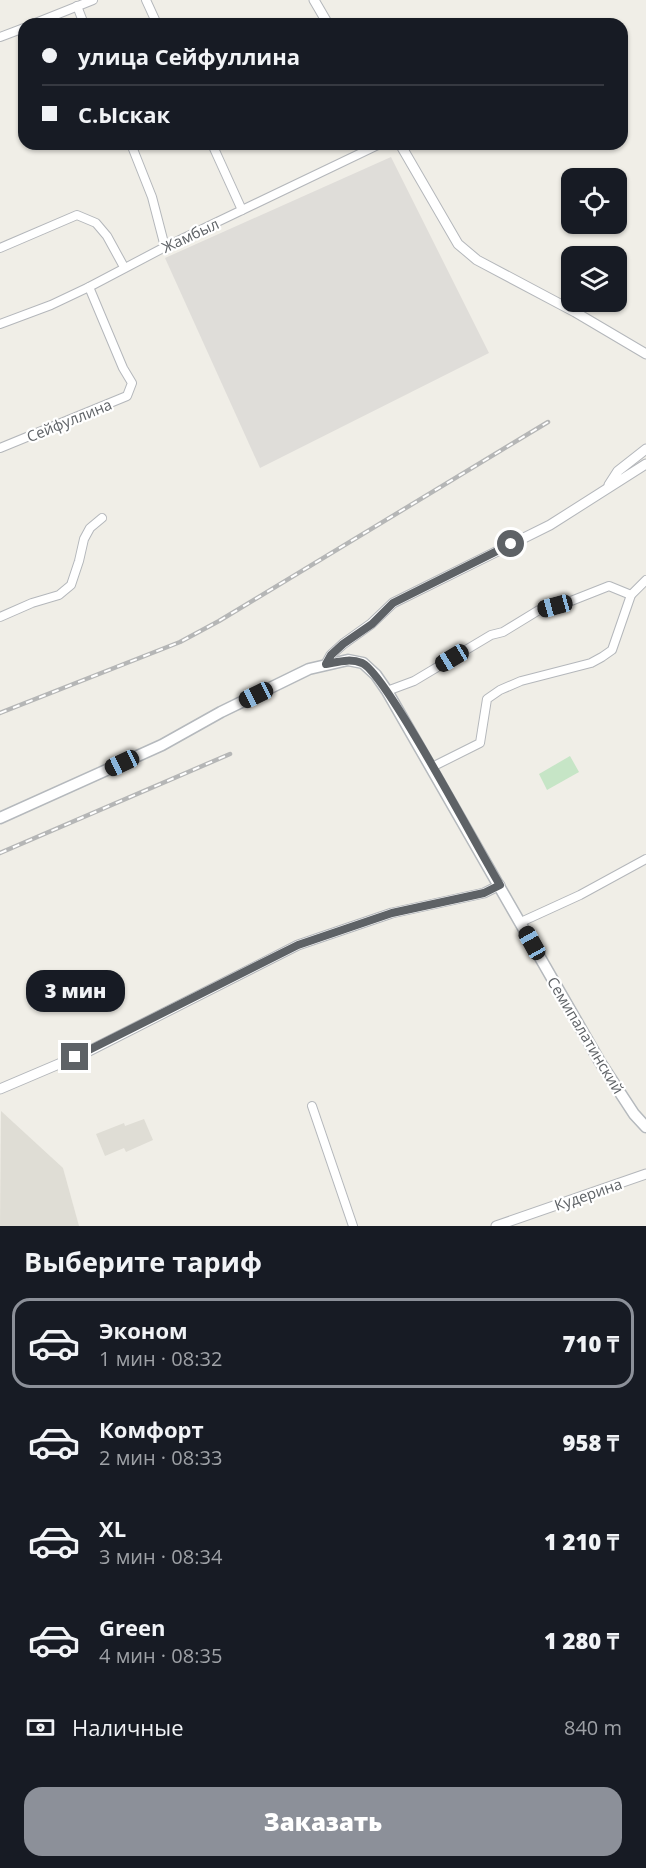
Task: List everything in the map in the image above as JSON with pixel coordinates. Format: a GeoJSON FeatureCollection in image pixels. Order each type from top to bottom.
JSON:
{"type":"FeatureCollection","features":[{"type":"Feature","properties":{"kind":"main road","name":"Семипалатинский"},"geometry":{"type":"LineString","coordinates":[[326,664],[348,660],[363,663],[376,675],[432,766],[600,1062],[634,1114],[646,1127]]}},
{"type":"Feature","properties":{"kind":"main road"},"geometry":{"type":"LineString","coordinates":[[0,818],[162,745],[309,669],[326,664]]}},
{"type":"Feature","properties":{"kind":"street"},"geometry":{"type":"LineString","coordinates":[[48,18],[93,0]]}},
{"type":"Feature","properties":{"kind":"street"},"geometry":{"type":"LineString","coordinates":[[146,0],[154,18]]}},
{"type":"Feature","properties":{"kind":"street"},"geometry":{"type":"LineString","coordinates":[[314,0],[324,18]]}},
{"type":"Feature","properties":{"kind":"street"},"geometry":{"type":"LineString","coordinates":[[77,6],[82,18]]}},
{"type":"Feature","properties":{"kind":"street"},"geometry":{"type":"LineString","coordinates":[[0,37],[18,30]]}},
{"type":"Feature","properties":{"kind":"street"},"geometry":{"type":"LineString","coordinates":[[133,150],[152,197],[165,247]]}},
{"type":"Feature","properties":{"kind":"street"},"geometry":{"type":"LineString","coordinates":[[215,150],[242,210]]}},
{"type":"Feature","properties":{"kind":"street","name":"Жамбыл"},"geometry":{"type":"LineString","coordinates":[[0,324],[51,305],[124,267],[367,150]]}},
{"type":"Feature","properties":{"kind":"street"},"geometry":{"type":"LineString","coordinates":[[403,150],[458,244],[477,260],[575,312],[646,354]]}},
{"type":"Feature","properties":{"kind":"street"},"geometry":{"type":"LineString","coordinates":[[0,248],[77,215],[96,222],[107,236],[124,267]]}},
{"type":"Feature","properties":{"kind":"street","name":"Сейфуллина"},"geometry":{"type":"LineString","coordinates":[[0,448],[127,396],[132,383],[123,368],[89,287]]}},
{"type":"Feature","properties":{"kind":"street"},"geometry":{"type":"LineString","coordinates":[[606,489],[618,471],[646,449]]}},
{"type":"Feature","properties":{"kind":"street"},"geometry":{"type":"LineString","coordinates":[[326,664],[337,650],[372,624],[393,603],[550,525],[646,464]]}},
{"type":"Feature","properties":{"kind":"street"},"geometry":{"type":"LineString","coordinates":[[0,617],[32,603],[59,595],[71,585],[80,561],[84,538],[90,528],[102,518]]}},
{"type":"Feature","properties":{"kind":"street"},"geometry":{"type":"LineString","coordinates":[[432,766],[480,742],[487,699],[500,690],[521,681],[591,663],[612,650],[631,595],[646,580]]}},
{"type":"Feature","properties":{"kind":"street"},"geometry":{"type":"LineString","coordinates":[[387,691],[414,681],[491,635],[503,632],[539,610],[572,601],[609,586],[631,595]]}},
{"type":"Feature","properties":{"kind":"street"},"geometry":{"type":"LineString","coordinates":[[521,922],[580,895],[646,859]]}},
{"type":"Feature","properties":{"kind":"street"},"geometry":{"type":"LineString","coordinates":[[0,1089],[87,1052],[298,945],[392,913],[484,893],[500,885]]}},
{"type":"Feature","properties":{"kind":"street"},"geometry":{"type":"LineString","coordinates":[[312,1106],[353,1226]]}},
{"type":"Feature","properties":{"kind":"street","name":"Кудерина"},"geometry":{"type":"LineString","coordinates":[[496,1226],[646,1174]]}},
{"type":"Feature","properties":{"kind":"shaded area"},"geometry":{"type":"Polygon","coordinates":[[[391,157],[489,353],[260,468],[165,258],[391,157]]]}},
{"type":"Feature","properties":{"kind":"shaded area"},"geometry":{"type":"Polygon","coordinates":[[[1,1111],[63,1168],[79,1226],[0,1226],[1,1111]]]}},
{"type":"Feature","properties":{"kind":"shaded area"},"geometry":{"type":"Polygon","coordinates":[[[144,1119],[153,1140],[126,1152],[124,1148],[105,1156],[96,1134],[124,1123],[125,1126],[144,1119]]]}},
{"type":"Feature","properties":{"kind":"green space"},"geometry":{"type":"Polygon","coordinates":[[[570,756],[579,772],[547,790],[539,774],[570,756]]]}},
{"type":"Feature","properties":{"kind":"railway"},"geometry":{"type":"LineString","coordinates":[[0,713],[180,642],[219,621],[548,422]]}},
{"type":"Feature","properties":{"kind":"railway"},"geometry":{"type":"LineString","coordinates":[[0,853],[230,754]]}},
{"type":"Feature","properties":{"kind":"route"},"geometry":{"type":"LineString","coordinates":[[75,1057],[298,945],[392,913],[484,893],[500,885],[422,749],[376,675],[363,663],[348,660],[326,664],[331,655],[343,644],[372,624],[393,603],[511,544]]}}]}
